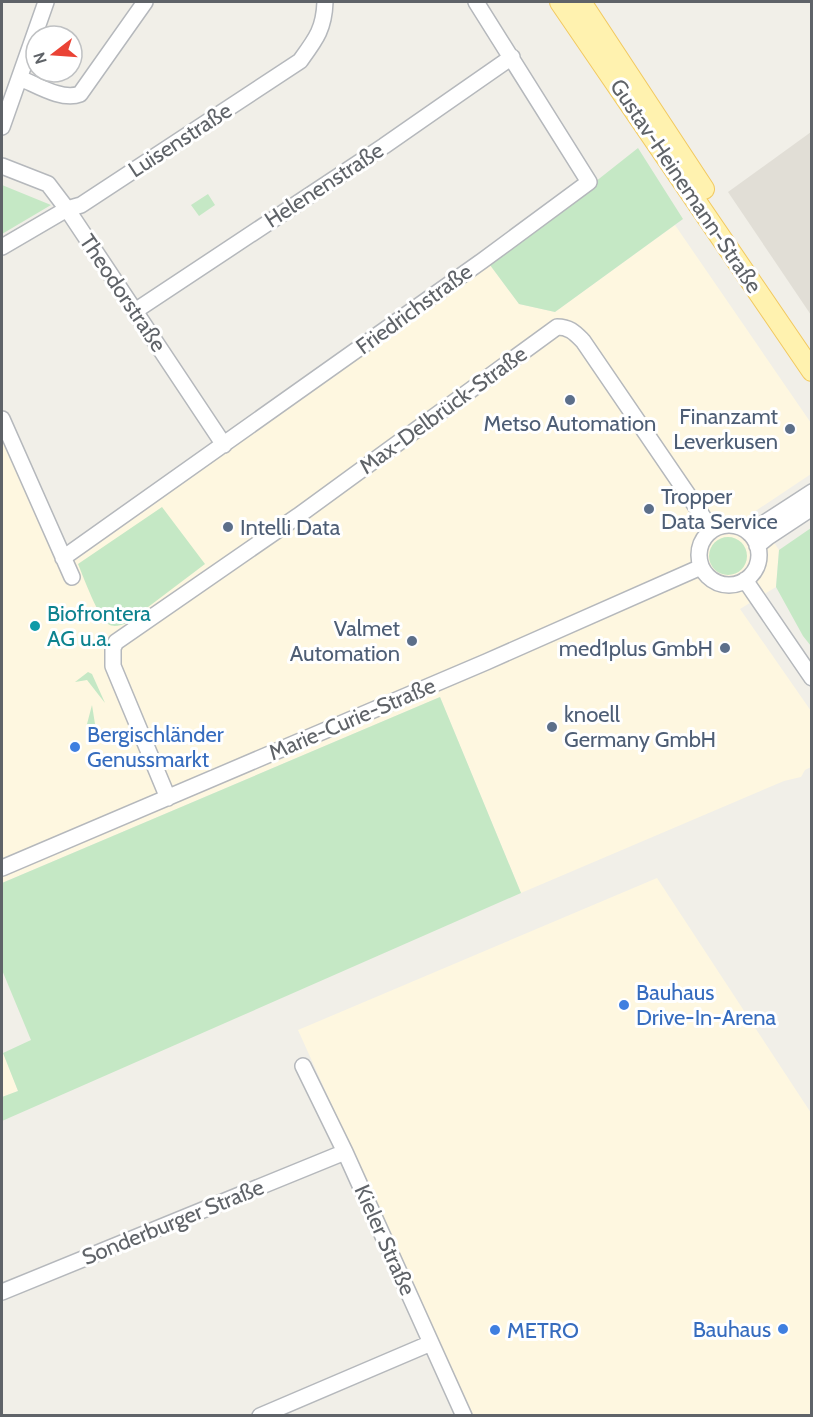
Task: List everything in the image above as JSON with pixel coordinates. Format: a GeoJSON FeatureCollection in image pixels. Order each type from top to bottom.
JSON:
{"type":"FeatureCollection","features":[{"type":"Feature","properties":{"kind":"main road","name":"Gustav-Heinemann-Straße"},"geometry":{"type":"LineString","coordinates":[[560,2],[812,371]]}},
{"type":"Feature","properties":{"kind":"main road","name":"Gustav-Heinemann-Straße"},"geometry":{"type":"LineString","coordinates":[[581,2],[812,348]]}},
{"type":"Feature","properties":{"kind":"street"},"geometry":{"type":"LineString","coordinates":[[2,127],[46,2]]}},
{"type":"Feature","properties":{"kind":"street"},"geometry":{"type":"LineString","coordinates":[[20,78],[63,96],[72,97],[80,94],[145,2]]}},
{"type":"Feature","properties":{"kind":"street","name":"Luisenstraße"},"geometry":{"type":"LineString","coordinates":[[2,247],[67,209],[81,206],[300,61],[319,35],[325,2]]}},
{"type":"Feature","properties":{"kind":"street","name":"Friedrichstraße"},"geometry":{"type":"LineString","coordinates":[[63,558],[225,445],[589,182],[476,2]]}},
{"type":"Feature","properties":{"kind":"street","name":"Helenenstraße"},"geometry":{"type":"LineString","coordinates":[[135,311],[384,146],[512,57]]}},
{"type":"Feature","properties":{"kind":"street","name":"Theodorstraße"},"geometry":{"type":"LineString","coordinates":[[2,166],[48,184],[225,445]]}},
{"type":"Feature","properties":{"kind":"street","name":"Max-Delbrück-Straße"},"geometry":{"type":"LineString","coordinates":[[168,798],[113,666],[112,648],[116,642],[298,516],[557,327],[565,327],[575,332],[584,341],[712,530]]}},
{"type":"Feature","properties":{"kind":"street"},"geometry":{"type":"LineString","coordinates":[[2,419],[72,578]]}},
{"type":"Feature","properties":{"kind":"street"},"geometry":{"type":"LineString","coordinates":[[749,533],[812,492]]}},
{"type":"Feature","properties":{"kind":"street"},"geometry":{"type":"LineString","coordinates":[[757,546],[812,508]]}},
{"type":"Feature","properties":{"kind":"street"},"geometry":{"type":"LineString","coordinates":[[727,525],[749,533],[757,546],[759,556],[757,566],[745,580],[729,586],[720,584],[705,574],[699,559],[701,543],[712,530],[727,525]]}},
{"type":"Feature","properties":{"kind":"street","name":"Marie-Curie-Straße"},"geometry":{"type":"LineString","coordinates":[[2,868],[486,662],[701,567]]}},
{"type":"Feature","properties":{"kind":"street"},"geometry":{"type":"LineString","coordinates":[[745,580],[812,678]]}},
{"type":"Feature","properties":{"kind":"street","name":"Kieler Straße"},"geometry":{"type":"LineString","coordinates":[[303,1066],[345,1152],[464,1416]]}},
{"type":"Feature","properties":{"kind":"street","name":"Sonderburger Straße"},"geometry":{"type":"LineString","coordinates":[[2,1292],[345,1152]]}},
{"type":"Feature","properties":{"kind":"street"},"geometry":{"type":"LineString","coordinates":[[260,1416],[431,1343]]}},
{"type":"Feature","properties":{"kind":"shaded area"},"geometry":{"type":"Polygon","coordinates":[[[811,132],[811,315],[728,192],[811,132]]]}},
{"type":"Feature","properties":{"kind":"shaded area"},"geometry":{"type":"Polygon","coordinates":[[[675,225],[811,423],[811,474],[754,512],[779,550],[776,587],[740,609],[811,711],[811,767],[805,770],[801,777],[784,781],[521,893],[440,697],[2,883],[2,436],[63,569],[490,265],[519,304],[555,312],[675,225]]]}},
{"type":"Feature","properties":{"kind":"shaded area"},"geometry":{"type":"Polygon","coordinates":[[[657,878],[811,1113],[811,1415],[472,1415],[298,1030],[657,878]]]}},
{"type":"Feature","properties":{"kind":"shaded area"},"geometry":{"type":"Polygon","coordinates":[[[2,1050],[18,1091],[2,1097],[2,1050]]]}},
{"type":"Feature","properties":{"kind":"green space"},"geometry":{"type":"Polygon","coordinates":[[[638,148],[683,219],[555,312],[519,304],[490,265],[638,148]]]}},
{"type":"Feature","properties":{"kind":"green space"},"geometry":{"type":"Polygon","coordinates":[[[2,185],[51,205],[2,234],[2,185]]]}},
{"type":"Feature","properties":{"kind":"green space"},"geometry":{"type":"Polygon","coordinates":[[[208,194],[215,205],[199,216],[191,205],[208,194]]]}},
{"type":"Feature","properties":{"kind":"green space"},"geometry":{"type":"Polygon","coordinates":[[[162,507],[205,564],[127,623],[118,626],[110,625],[104,620],[96,606],[78,564],[162,507]]]}},
{"type":"Feature","properties":{"kind":"green space"},"geometry":{"type":"Polygon","coordinates":[[[811,528],[811,646],[776,587],[779,550],[811,528]]]}},
{"type":"Feature","properties":{"kind":"green space"},"geometry":{"type":"Polygon","coordinates":[[[728,537],[741,543],[747,556],[741,569],[728,575],[715,569],[709,556],[715,543],[728,537]]]}},
{"type":"Feature","properties":{"kind":"green space"},"geometry":{"type":"Polygon","coordinates":[[[88,672],[92,674],[105,703],[87,680],[75,682],[88,672]]]}},
{"type":"Feature","properties":{"kind":"green space"},"geometry":{"type":"Polygon","coordinates":[[[440,697],[521,893],[2,1121],[2,1097],[18,1091],[3,1053],[31,1040],[2,970],[2,883],[440,697]]]}},
{"type":"Feature","properties":{"kind":"green space"},"geometry":{"type":"Polygon","coordinates":[[[92,705],[95,724],[114,741],[87,724],[92,705]]]}},
{"type":"Feature","properties":{"kind":"place","name":"Metso Automation"},"geometry":{"type":"Point","coordinates":[570,400]}},
{"type":"Feature","properties":{"kind":"place","name":"Finanzamt Leverkusen"},"geometry":{"type":"Point","coordinates":[790,429]}},
{"type":"Feature","properties":{"kind":"place","name":"Tropper Data Service"},"geometry":{"type":"Point","coordinates":[649,509]}},
{"type":"Feature","properties":{"kind":"place","name":"Intelli Data"},"geometry":{"type":"Point","coordinates":[228,527]}},
{"type":"Feature","properties":{"kind":"place","name":"Biofrontera AG u.a."},"geometry":{"type":"Point","coordinates":[35,626]}},
{"type":"Feature","properties":{"kind":"place","name":"Valmet Automation"},"geometry":{"type":"Point","coordinates":[412,641]}},
{"type":"Feature","properties":{"kind":"place","name":"med1plus GmbH"},"geometry":{"type":"Point","coordinates":[725,648]}},
{"type":"Feature","properties":{"kind":"place","name":"knoell Germany GmbH"},"geometry":{"type":"Point","coordinates":[552,727]}},
{"type":"Feature","properties":{"kind":"place","name":"Bergischländer Genussmarkt"},"geometry":{"type":"Point","coordinates":[75,747]}},
{"type":"Feature","properties":{"kind":"place","name":"Bauhaus Drive-In-Arena"},"geometry":{"type":"Point","coordinates":[624,1005]}},
{"type":"Feature","properties":{"kind":"place","name":"Bauhaus"},"geometry":{"type":"Point","coordinates":[783,1329]}},
{"type":"Feature","properties":{"kind":"place","name":"METRO"},"geometry":{"type":"Point","coordinates":[495,1330]}}]}
